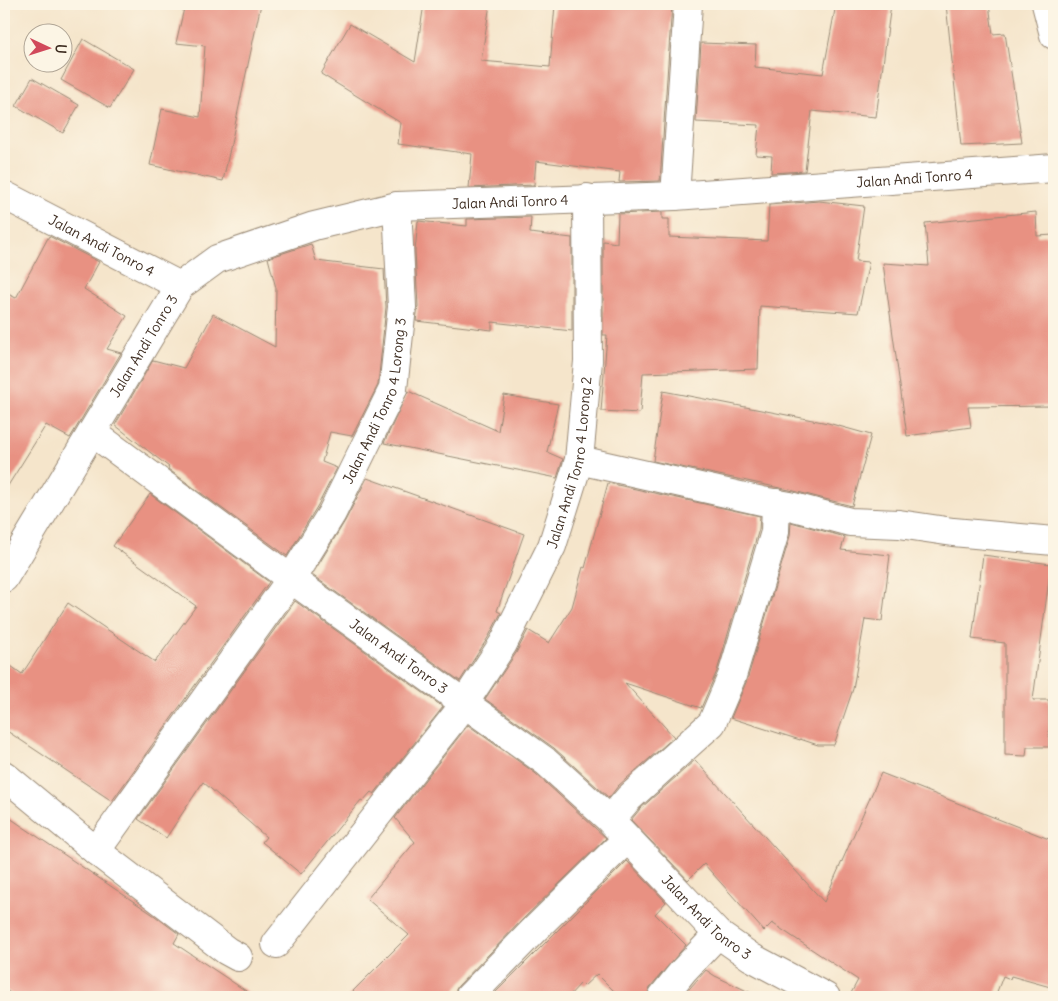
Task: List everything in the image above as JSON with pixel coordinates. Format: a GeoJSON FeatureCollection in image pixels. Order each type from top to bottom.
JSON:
{"type":"FeatureCollection","features":[{"type":"Feature","properties":{"kind":"street"},"geometry":{"type":"LineString","coordinates":[[675,196],[688,4]]}},
{"type":"Feature","properties":{"kind":"street"},"geometry":{"type":"LineString","coordinates":[[1046,4],[1054,35]]}},
{"type":"Feature","properties":{"kind":"street","name":"Jalan Andi Tonro 4"},"geometry":{"type":"LineString","coordinates":[[4,195],[180,286],[217,259],[314,226],[397,206],[675,196],[1054,168]]}},
{"type":"Feature","properties":{"kind":"street","name":"Jalan Andi Tonro 4 Lorong 2"},"geometry":{"type":"LineString","coordinates":[[276,944],[457,714],[503,644],[552,546],[579,460],[588,360],[588,198]]}},
{"type":"Feature","properties":{"kind":"street","name":"Jalan Andi Tonro 4 Lorong 3"},"geometry":{"type":"LineString","coordinates":[[96,851],[291,579],[332,514],[393,389],[402,307],[397,206]]}},
{"type":"Feature","properties":{"kind":"street","name":"Jalan Andi Tonro 3"},"geometry":{"type":"LineString","coordinates":[[180,286],[92,432],[291,579],[545,761],[619,830],[718,934],[751,957],[826,997]]}},
{"type":"Feature","properties":{"kind":"street"},"geometry":{"type":"LineString","coordinates":[[4,578],[92,432]]}},
{"type":"Feature","properties":{"kind":"street"},"geometry":{"type":"LineString","coordinates":[[579,460],[776,503],[850,522],[899,524],[953,532],[1054,541]]}},
{"type":"Feature","properties":{"kind":"street"},"geometry":{"type":"LineString","coordinates":[[469,997],[534,930],[619,830],[629,798],[712,722],[732,676],[775,532],[776,503]]}},
{"type":"Feature","properties":{"kind":"street"},"geometry":{"type":"LineString","coordinates":[[4,775],[96,851],[227,951],[238,957]]}},
{"type":"Feature","properties":{"kind":"street"},"geometry":{"type":"LineString","coordinates":[[662,997],[683,971],[718,934]]}},
{"type":"Feature","properties":{"kind":"building"},"geometry":{"type":"Polygon","coordinates":[[[185,4],[261,4],[223,181],[150,165],[162,109],[200,117],[205,46],[176,43],[185,4]]]}},
{"type":"Feature","properties":{"kind":"building"},"geometry":{"type":"Polygon","coordinates":[[[424,4],[490,4],[481,61],[550,67],[555,4],[672,4],[660,181],[619,182],[620,172],[536,161],[534,185],[469,188],[472,154],[398,144],[401,123],[321,74],[350,24],[415,62],[424,4]]]}},
{"type":"Feature","properties":{"kind":"building"},"geometry":{"type":"Polygon","coordinates":[[[836,4],[891,4],[876,117],[812,111],[805,171],[771,173],[772,156],[756,155],[759,125],[696,122],[701,43],[756,45],[755,67],[823,74],[836,4]]]}},
{"type":"Feature","properties":{"kind":"building"},"geometry":{"type":"Polygon","coordinates":[[[946,4],[989,4],[993,34],[1005,33],[1022,143],[961,146],[946,4]]]}},
{"type":"Feature","properties":{"kind":"building"},"geometry":{"type":"Polygon","coordinates":[[[83,39],[134,69],[110,108],[61,80],[65,72],[72,72],[72,60],[83,39]]]}},
{"type":"Feature","properties":{"kind":"building"},"geometry":{"type":"Polygon","coordinates":[[[32,78],[79,105],[63,133],[16,106],[32,78]]]}},
{"type":"Feature","properties":{"kind":"building"},"geometry":{"type":"Polygon","coordinates":[[[819,201],[864,206],[856,261],[869,262],[858,313],[760,306],[758,369],[643,373],[640,413],[601,411],[607,335],[603,335],[603,241],[617,243],[618,214],[662,212],[662,219],[669,219],[669,237],[767,241],[769,205],[819,201]]]}},
{"type":"Feature","properties":{"kind":"building"},"geometry":{"type":"Polygon","coordinates":[[[1036,212],[1037,236],[1054,235],[1054,406],[968,407],[971,427],[907,436],[883,263],[929,266],[925,223],[1036,212]]]}},
{"type":"Feature","properties":{"kind":"building"},"geometry":{"type":"Polygon","coordinates":[[[531,217],[530,233],[572,238],[572,331],[492,322],[492,330],[416,321],[418,306],[415,251],[418,221],[467,226],[467,219],[531,217]]]}},
{"type":"Feature","properties":{"kind":"building"},"geometry":{"type":"Polygon","coordinates":[[[49,236],[99,262],[84,289],[127,316],[107,349],[121,353],[70,438],[46,425],[4,492],[4,292],[16,298],[49,236]]]}},
{"type":"Feature","properties":{"kind":"building"},"geometry":{"type":"Polygon","coordinates":[[[311,244],[316,261],[384,269],[386,307],[378,385],[352,436],[330,432],[322,462],[337,468],[318,505],[287,556],[168,469],[169,467],[115,425],[153,360],[184,368],[213,314],[275,347],[276,288],[268,258],[311,244]]]}},
{"type":"Feature","properties":{"kind":"building"},"geometry":{"type":"Polygon","coordinates":[[[408,391],[498,431],[504,395],[558,404],[547,452],[563,459],[557,478],[384,443],[408,391]]]}},
{"type":"Feature","properties":{"kind":"building"},"geometry":{"type":"Polygon","coordinates":[[[663,391],[828,423],[871,435],[852,506],[794,491],[653,461],[663,391]]]}},
{"type":"Feature","properties":{"kind":"building"},"geometry":{"type":"Polygon","coordinates":[[[367,478],[524,534],[497,611],[501,613],[489,636],[460,681],[312,575],[345,521],[367,478]]]}},
{"type":"Feature","properties":{"kind":"building"},"geometry":{"type":"Polygon","coordinates":[[[608,483],[760,516],[759,529],[717,671],[701,708],[625,683],[674,737],[618,786],[609,798],[554,748],[485,699],[516,653],[528,630],[549,643],[572,607],[583,567],[585,568],[608,483]]]}},
{"type":"Feature","properties":{"kind":"building"},"geometry":{"type":"Polygon","coordinates":[[[150,494],[269,582],[112,801],[4,729],[4,661],[22,674],[68,603],[155,662],[196,606],[113,546],[150,494]]]}},
{"type":"Feature","properties":{"kind":"building"},"geometry":{"type":"Polygon","coordinates":[[[791,522],[845,537],[841,550],[890,555],[882,621],[865,619],[853,689],[834,745],[818,745],[731,718],[747,680],[790,536],[791,522]]]}},
{"type":"Feature","properties":{"kind":"building"},"geometry":{"type":"Polygon","coordinates":[[[983,555],[1051,564],[1033,700],[1049,700],[1049,747],[1027,747],[1026,756],[1005,755],[1005,643],[972,639],[983,555]]]}},
{"type":"Feature","properties":{"kind":"building"},"geometry":{"type":"Polygon","coordinates":[[[295,601],[443,707],[374,794],[371,792],[363,801],[361,800],[301,874],[262,842],[266,837],[203,782],[166,838],[138,819],[295,601]]]}},
{"type":"Feature","properties":{"kind":"building"},"geometry":{"type":"Polygon","coordinates":[[[468,725],[535,773],[606,838],[458,986],[454,997],[347,997],[409,935],[367,899],[415,842],[395,818],[468,725]]]}},
{"type":"Feature","properties":{"kind":"building"},"geometry":{"type":"Polygon","coordinates":[[[695,760],[824,902],[881,773],[1054,841],[1054,988],[1011,976],[1010,979],[1003,976],[995,997],[849,997],[858,980],[772,923],[764,931],[704,864],[688,880],[631,820],[640,809],[695,760]]]}},
{"type":"Feature","properties":{"kind":"building"},"geometry":{"type":"Polygon","coordinates":[[[4,814],[155,916],[179,934],[174,943],[255,997],[16,997],[4,989],[4,814]]]}},
{"type":"Feature","properties":{"kind":"building"},"geometry":{"type":"Polygon","coordinates":[[[627,861],[666,902],[655,914],[686,945],[650,987],[647,997],[620,997],[597,974],[584,986],[581,983],[568,997],[491,997],[627,861]]]}},
{"type":"Feature","properties":{"kind":"building"},"geometry":{"type":"Polygon","coordinates":[[[706,970],[715,976],[760,997],[682,997],[706,970]]]}}]}
